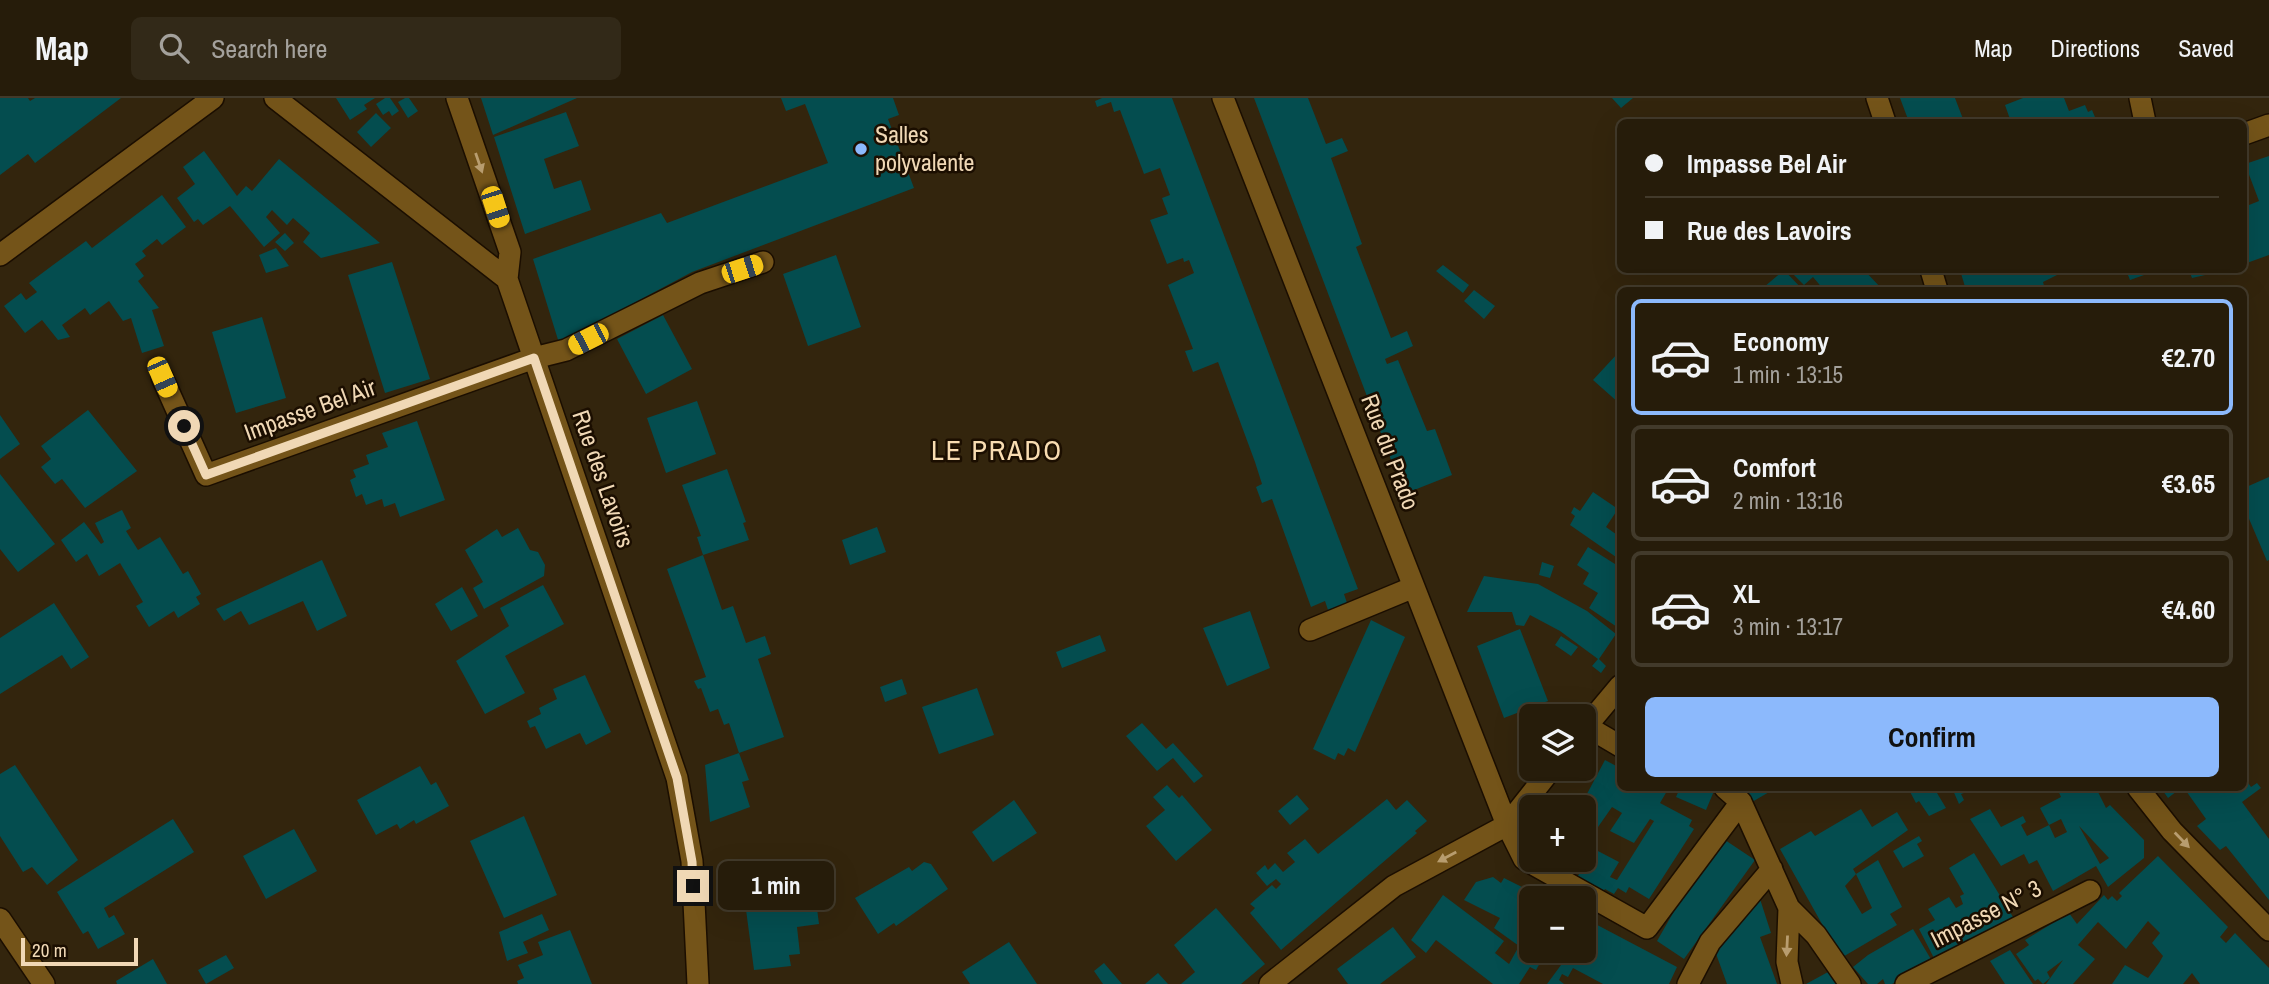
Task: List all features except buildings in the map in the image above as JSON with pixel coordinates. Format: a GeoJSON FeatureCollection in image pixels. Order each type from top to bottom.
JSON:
{"type":"FeatureCollection","features":[{"type":"Feature","properties":{"kind":"street"},"geometry":{"type":"LineString","coordinates":[[0,255],[213,98]]}},
{"type":"Feature","properties":{"kind":"street"},"geometry":{"type":"LineString","coordinates":[[275,98],[507,279]]}},
{"type":"Feature","properties":{"kind":"street"},"geometry":{"type":"LineString","coordinates":[[457,98],[510,252],[507,279]]}},
{"type":"Feature","properties":{"kind":"street","name":"Rue du Prado"},"geometry":{"type":"LineString","coordinates":[[1223,98],[1507,825],[1524,859],[1647,928],[1741,802]]}},
{"type":"Feature","properties":{"kind":"street"},"geometry":{"type":"LineString","coordinates":[[1877,98],[1884,119]]}},
{"type":"Feature","properties":{"kind":"street"},"geometry":{"type":"LineString","coordinates":[[2140,98],[2144,119]]}},
{"type":"Feature","properties":{"kind":"street"},"geometry":{"type":"LineString","coordinates":[[2247,133],[2269,125]]}},
{"type":"Feature","properties":{"kind":"street"},"geometry":{"type":"LineString","coordinates":[[534,358],[566,350],[700,283],[763,262]]}},
{"type":"Feature","properties":{"kind":"street","name":"Rue des Lavoirs"},"geometry":{"type":"LineString","coordinates":[[507,279],[677,778],[692,862],[698,984]]}},
{"type":"Feature","properties":{"kind":"street","name":"Impasse Bel Air"},"geometry":{"type":"LineString","coordinates":[[162,377],[206,475],[534,358]]}},
{"type":"Feature","properties":{"kind":"street"},"geometry":{"type":"LineString","coordinates":[[1310,631],[1415,587]]}},
{"type":"Feature","properties":{"kind":"street"},"geometry":{"type":"LineString","coordinates":[[1596,714],[1617,690]]}},
{"type":"Feature","properties":{"kind":"street"},"geometry":{"type":"LineString","coordinates":[[1596,733],[1617,744]]}},
{"type":"Feature","properties":{"kind":"street"},"geometry":{"type":"LineString","coordinates":[[1270,984],[1394,886],[1507,825],[1542,781]]}},
{"type":"Feature","properties":{"kind":"street"},"geometry":{"type":"LineString","coordinates":[[1728,791],[1741,802],[1789,908],[1816,935],[1850,984]]}},
{"type":"Feature","properties":{"kind":"street"},"geometry":{"type":"LineString","coordinates":[[2140,791],[2172,831],[2269,930]]}},
{"type":"Feature","properties":{"kind":"street"},"geometry":{"type":"LineString","coordinates":[[1688,984],[1710,942],[1772,869]]}},
{"type":"Feature","properties":{"kind":"street","name":"Impasse N° 3"},"geometry":{"type":"LineString","coordinates":[[1906,984],[2090,891]]}},
{"type":"Feature","properties":{"kind":"street"},"geometry":{"type":"LineString","coordinates":[[1789,908],[1787,962],[1792,984]]}},
{"type":"Feature","properties":{"kind":"street"},"geometry":{"type":"LineString","coordinates":[[0,919],[44,984]]}},
{"type":"Feature","properties":{"kind":"place","name":"Salles polyvalente"},"geometry":{"type":"Point","coordinates":[861,149]}},
{"type":"Feature","properties":{"kind":"district","name":"LE PRADO"},"geometry":{"type":"Point","coordinates":[997,450]}},
{"type":"Feature","properties":{"kind":"route"},"geometry":{"type":"LineString","coordinates":[[184,426],[206,475],[534,358],[677,778],[692,862],[693,886]]}}]}
